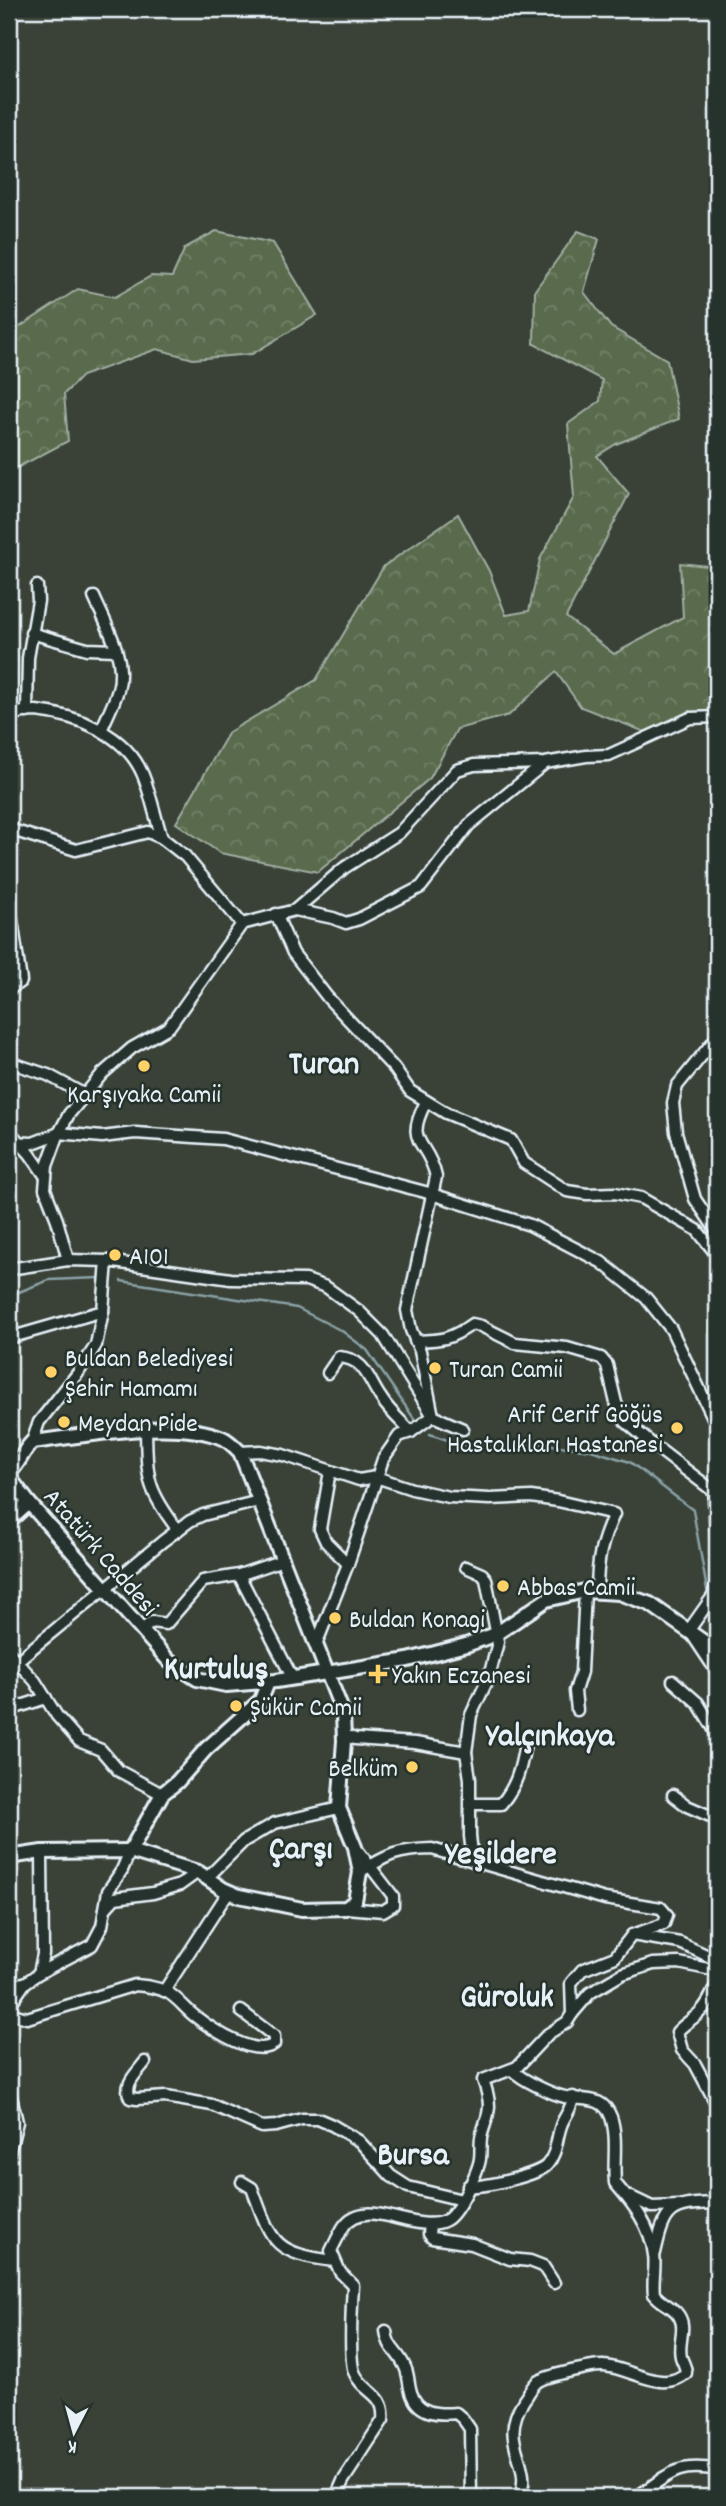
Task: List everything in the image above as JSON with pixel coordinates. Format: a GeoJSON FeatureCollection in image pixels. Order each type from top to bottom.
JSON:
{"type":"FeatureCollection","features":[{"type":"Feature","properties":{"kind":"street"},"geometry":{"type":"LineString","coordinates":[[27,712],[26,685],[31,633],[38,601],[37,586]]}},
{"type":"Feature","properties":{"kind":"street"},"geometry":{"type":"LineString","coordinates":[[94,597],[112,637],[120,666],[118,689],[101,731]]}},
{"type":"Feature","properties":{"kind":"street"},"geometry":{"type":"LineString","coordinates":[[31,633],[87,649],[115,650]]}},
{"type":"Feature","properties":{"kind":"street"},"geometry":{"type":"LineString","coordinates":[[9,715],[33,711],[79,720],[101,731],[132,755],[142,774],[162,838]]}},
{"type":"Feature","properties":{"kind":"street"},"geometry":{"type":"LineString","coordinates":[[295,910],[344,868],[399,833],[457,770],[474,765],[545,763],[609,755],[690,718],[717,717]]}},
{"type":"Feature","properties":{"kind":"street"},"geometry":{"type":"LineString","coordinates":[[68,1260],[45,1189],[47,1166],[59,1133],[69,1114],[102,1074],[132,1048],[169,1027],[242,924],[295,910],[346,923],[421,887],[469,825],[545,763]]}},
{"type":"Feature","properties":{"kind":"street"},"geometry":{"type":"LineString","coordinates":[[9,831],[76,850],[148,832],[162,838],[186,856],[242,924]]}},
{"type":"Feature","properties":{"kind":"street"},"geometry":{"type":"LineString","coordinates":[[9,899],[21,981],[9,990]]}},
{"type":"Feature","properties":{"kind":"street"},"geometry":{"type":"LineString","coordinates":[[276,914],[293,953],[320,988],[394,1068],[410,1091],[446,1113],[511,1140],[524,1163],[567,1191],[587,1194],[615,1193],[641,1198],[698,1230],[717,1255]]}},
{"type":"Feature","properties":{"kind":"street"},"geometry":{"type":"LineString","coordinates":[[717,1037],[677,1086],[673,1103],[676,1132],[695,1199],[717,1229],[717,1246]]}},
{"type":"Feature","properties":{"kind":"street"},"geometry":{"type":"LineString","coordinates":[[9,1062],[48,1075],[85,1095]]}},
{"type":"Feature","properties":{"kind":"street"},"geometry":{"type":"LineString","coordinates":[[426,1102],[416,1122],[416,1134],[421,1146],[433,1161],[436,1177],[407,1310],[433,1416]]}},
{"type":"Feature","properties":{"kind":"street"},"geometry":{"type":"LineString","coordinates":[[9,1131],[14,1142],[30,1154],[46,1177]]}},
{"type":"Feature","properties":{"kind":"street"},"geometry":{"type":"LineString","coordinates":[[14,1142],[33,1143],[59,1133],[102,1137],[135,1133],[223,1139],[434,1195],[530,1225],[601,1262],[646,1298],[671,1329],[717,1426]]}},
{"type":"Feature","properties":{"kind":"street"},"geometry":{"type":"LineString","coordinates":[[9,1269],[68,1260],[107,1261],[230,1279],[306,1280],[326,1287],[359,1311],[383,1335],[433,1416],[463,1430]]}},
{"type":"Feature","properties":{"kind":"street"},"geometry":{"type":"LineString","coordinates":[[9,1475],[17,1466],[21,1453],[32,1442],[39,1422],[78,1373],[96,1345],[103,1311],[107,1261]]}},
{"type":"Feature","properties":{"kind":"street"},"geometry":{"type":"LineString","coordinates":[[9,1338],[103,1311]]}},
{"type":"Feature","properties":{"kind":"street"},"geometry":{"type":"LineString","coordinates":[[415,1340],[443,1340],[456,1336],[472,1324],[515,1343],[567,1348],[601,1358],[607,1365],[616,1402],[625,1421],[717,1491],[714,1500],[717,1550]]}},
{"type":"Feature","properties":{"kind":"street"},"geometry":{"type":"LineString","coordinates":[[328,1373],[339,1357],[351,1358],[366,1371],[382,1400],[411,1432]]}},
{"type":"Feature","properties":{"kind":"street"},"geometry":{"type":"LineString","coordinates":[[316,1645],[348,1564],[383,1459],[399,1436],[411,1432],[433,1416]]}},
{"type":"Feature","properties":{"kind":"street"},"geometry":{"type":"LineString","coordinates":[[9,1857],[42,1852],[130,1851],[203,1874],[239,1896],[302,1909],[383,1911],[393,1905],[393,1896],[365,1869],[339,1808],[343,1713],[323,1673],[316,1645],[240,1452],[225,1439],[176,1428],[32,1442]]}},
{"type":"Feature","properties":{"kind":"street"},"geometry":{"type":"LineString","coordinates":[[146,1430],[147,1471],[152,1491],[178,1530]]}},
{"type":"Feature","properties":{"kind":"street"},"geometry":{"type":"LineString","coordinates":[[240,1452],[260,1451],[283,1455],[359,1480],[376,1477],[412,1489],[449,1496],[490,1499],[531,1497],[614,1514],[603,1538],[591,1591],[581,1672],[575,1691],[577,1710]]}},
{"type":"Feature","properties":{"kind":"street"},"geometry":{"type":"LineString","coordinates":[[330,1471],[320,1529],[326,1542],[348,1564]]}},
{"type":"Feature","properties":{"kind":"street","name":"Atatürk Caddesi"},"geometry":{"type":"LineString","coordinates":[[9,1475],[29,1503],[169,1661],[197,1679],[226,1685],[293,1679],[408,1660],[496,1634],[546,1600],[591,1591]]}},
{"type":"Feature","properties":{"kind":"street"},"geometry":{"type":"LineString","coordinates":[[17,1661],[178,1530],[203,1516],[259,1501]]}},
{"type":"Feature","properties":{"kind":"street"},"geometry":{"type":"LineString","coordinates":[[9,1521],[29,1503]]}},
{"type":"Feature","properties":{"kind":"street"},"geometry":{"type":"LineString","coordinates":[[142,1630],[152,1622],[166,1624],[203,1581],[239,1575],[283,1560]]}},
{"type":"Feature","properties":{"kind":"street"},"geometry":{"type":"LineString","coordinates":[[466,1567],[482,1574],[486,1579],[498,1643],[489,1677],[471,1715],[466,1752],[470,1779],[473,1861]]}},
{"type":"Feature","properties":{"kind":"street"},"geometry":{"type":"LineString","coordinates":[[239,1575],[293,1679]]}},
{"type":"Feature","properties":{"kind":"street"},"geometry":{"type":"LineString","coordinates":[[689,1630],[713,1596],[717,1583]]}},
{"type":"Feature","properties":{"kind":"street"},"geometry":{"type":"LineString","coordinates":[[591,1591],[619,1592],[650,1604],[717,1651]]}},
{"type":"Feature","properties":{"kind":"street"},"geometry":{"type":"LineString","coordinates":[[689,1630],[717,1672]]}},
{"type":"Feature","properties":{"kind":"street"},"geometry":{"type":"LineString","coordinates":[[9,1653],[79,1741],[101,1750],[120,1771],[162,1794]]}},
{"type":"Feature","properties":{"kind":"street"},"geometry":{"type":"LineString","coordinates":[[673,1681],[706,1713],[717,1734]]}},
{"type":"Feature","properties":{"kind":"street"},"geometry":{"type":"LineString","coordinates":[[9,2006],[25,1983],[92,1945],[102,1926],[108,1891],[162,1794],[261,1699],[268,1682]]}},
{"type":"Feature","properties":{"kind":"street"},"geometry":{"type":"LineString","coordinates":[[9,1710],[46,1698]]}},
{"type":"Feature","properties":{"kind":"street"},"geometry":{"type":"LineString","coordinates":[[344,1735],[355,1739],[415,1742],[466,1752]]}},
{"type":"Feature","properties":{"kind":"street"},"geometry":{"type":"LineString","coordinates":[[471,1804],[501,1804],[513,1791],[519,1776],[526,1739]]}},
{"type":"Feature","properties":{"kind":"street"},"geometry":{"type":"LineString","coordinates":[[673,1795],[687,1806],[717,1819]]}},
{"type":"Feature","properties":{"kind":"street"},"geometry":{"type":"LineString","coordinates":[[105,1909],[115,1898],[153,1893],[180,1885],[203,1874],[244,1841],[275,1823],[339,1808]]}},
{"type":"Feature","properties":{"kind":"street"},"geometry":{"type":"LineString","coordinates":[[346,1909],[355,1901],[365,1869],[388,1854],[432,1849],[605,1899],[661,1908],[667,1915],[664,1924],[632,1935],[615,1957],[582,1970],[570,1983],[572,2014]]}},
{"type":"Feature","properties":{"kind":"street"},"geometry":{"type":"LineString","coordinates":[[39,1973],[43,1942],[42,1852]]}},
{"type":"Feature","properties":{"kind":"street"},"geometry":{"type":"LineString","coordinates":[[164,1991],[229,1891]]}},
{"type":"Feature","properties":{"kind":"street"},"geometry":{"type":"LineString","coordinates":[[632,1935],[680,1943],[717,1960]]}},
{"type":"Feature","properties":{"kind":"street"},"geometry":{"type":"LineString","coordinates":[[336,2497],[383,2420],[384,2409],[379,2398],[361,2384],[353,2370],[353,2285],[340,2272],[331,2251],[345,2224],[359,2216],[378,2213],[405,2222],[430,2224],[449,2220],[480,2161],[481,2138],[489,2107],[483,2080],[517,2067],[548,2034],[568,2022],[590,1993],[622,1974],[653,1964],[679,1963],[717,1971]]}},
{"type":"Feature","properties":{"kind":"street"},"geometry":{"type":"LineString","coordinates":[[9,1985],[25,1983]]}},
{"type":"Feature","properties":{"kind":"street"},"geometry":{"type":"LineString","coordinates":[[717,1983],[699,2014],[677,2032],[682,2050],[695,2064],[717,2105]]}},
{"type":"Feature","properties":{"kind":"street"},"geometry":{"type":"LineString","coordinates":[[9,2013],[27,2018],[135,1985],[154,1987],[169,1993],[198,2019],[250,2049],[267,2049],[274,2044],[274,2036],[241,2011]]}},
{"type":"Feature","properties":{"kind":"street"},"geometry":{"type":"LineString","coordinates":[[145,2062],[128,2084],[127,2092],[130,2098],[166,2097],[212,2105],[262,2127],[318,2119],[359,2141],[391,2176],[408,2187],[461,2200]]}},
{"type":"Feature","properties":{"kind":"street"},"geometry":{"type":"LineString","coordinates":[[512,2070],[564,2097],[596,2100],[606,2107],[611,2118],[614,2140],[615,2183],[647,2227],[654,2255]]}},
{"type":"Feature","properties":{"kind":"street"},"geometry":{"type":"LineString","coordinates":[[9,2088],[17,2122],[9,2153]]}},
{"type":"Feature","properties":{"kind":"street"},"geometry":{"type":"LineString","coordinates":[[468,2186],[489,2186],[537,2173],[547,2166],[556,2150],[561,2125],[573,2098]]}},
{"type":"Feature","properties":{"kind":"street"},"geometry":{"type":"LineString","coordinates":[[242,2182],[252,2188],[262,2218],[270,2232],[288,2252],[334,2261]]}},
{"type":"Feature","properties":{"kind":"street"},"geometry":{"type":"LineString","coordinates":[[624,2194],[652,2207],[717,2203]]}},
{"type":"Feature","properties":{"kind":"street"},"geometry":{"type":"LineString","coordinates":[[520,2497],[525,2486],[524,2473],[514,2448],[514,2420],[537,2382],[602,2366],[625,2370],[659,2382],[680,2379],[686,2373],[681,2355],[683,2322],[675,2311],[654,2294],[654,2255],[661,2225],[666,2216],[680,2206]]}},
{"type":"Feature","properties":{"kind":"street"},"geometry":{"type":"LineString","coordinates":[[430,2224],[429,2234],[432,2238],[472,2244],[510,2259],[530,2261],[543,2266],[554,2283]]}},
{"type":"Feature","properties":{"kind":"street"},"geometry":{"type":"LineString","coordinates":[[386,2332],[387,2343],[405,2365],[411,2393],[417,2405],[428,2412],[456,2413],[464,2418],[470,2429],[471,2497]]}},
{"type":"Feature","properties":{"kind":"street"},"geometry":{"type":"LineString","coordinates":[[637,2497],[679,2468],[688,2466],[717,2470]]}},
{"type":"Feature","properties":{"kind":"green space"},"geometry":{"type":"Polygon","coordinates":[[[216,231],[273,243],[317,315],[252,354],[193,359],[157,349],[82,376],[64,394],[68,441],[9,472],[9,334],[78,289],[115,297],[151,276],[172,277],[185,248],[216,231]]]}},
{"type":"Feature","properties":{"kind":"green space"},"geometry":{"type":"Polygon","coordinates":[[[578,231],[599,239],[584,292],[611,327],[667,360],[679,419],[616,444],[597,456],[629,494],[566,617],[614,654],[683,617],[680,563],[717,567],[717,715],[645,732],[581,707],[556,672],[509,715],[457,729],[430,778],[318,872],[220,853],[176,823],[229,732],[316,680],[384,566],[458,514],[489,571],[506,615],[529,611],[540,559],[574,497],[568,424],[600,401],[602,380],[534,344],[535,290],[578,231]]]}},
{"type":"Feature","properties":{"kind":"waterway"},"geometry":{"type":"LineString","coordinates":[[9,1296],[49,1280],[99,1278]]}},
{"type":"Feature","properties":{"kind":"waterway"},"geometry":{"type":"LineString","coordinates":[[121,1281],[297,1308],[342,1331],[367,1350],[415,1420]]}},
{"type":"Feature","properties":{"kind":"waterway"},"geometry":{"type":"LineString","coordinates":[[430,1434],[462,1445],[544,1444],[591,1450],[630,1462],[693,1510],[707,1590],[711,1596]]}},
{"type":"Feature","properties":{"kind":"place","name":"Karşıyaka Camii"},"geometry":{"type":"Point","coordinates":[144,1066]}},
{"type":"Feature","properties":{"kind":"place","name":"A101"},"geometry":{"type":"Point","coordinates":[115,1255]}},
{"type":"Feature","properties":{"kind":"place","name":"Turan Camii"},"geometry":{"type":"Point","coordinates":[435,1368]}},
{"type":"Feature","properties":{"kind":"place","name":"Buldan Belediyesi Şehir Hamamı"},"geometry":{"type":"Point","coordinates":[51,1372]}},
{"type":"Feature","properties":{"kind":"place","name":"Meydan Pide"},"geometry":{"type":"Point","coordinates":[64,1422]}},
{"type":"Feature","properties":{"kind":"place","name":"Arif Cerif Göğüs Hastalıkları Hastanesi"},"geometry":{"type":"Point","coordinates":[677,1428]}},
{"type":"Feature","properties":{"kind":"place","name":"Abbas Camii"},"geometry":{"type":"Point","coordinates":[503,1586]}},
{"type":"Feature","properties":{"kind":"place","name":"Buldan Konagi"},"geometry":{"type":"Point","coordinates":[335,1618]}},
{"type":"Feature","properties":{"kind":"place","name":"Yakın Eczanesi"},"geometry":{"type":"Point","coordinates":[378,1674]}},
{"type":"Feature","properties":{"kind":"place","name":"Şükür Camii"},"geometry":{"type":"Point","coordinates":[236,1706]}},
{"type":"Feature","properties":{"kind":"place","name":"Belküm"},"geometry":{"type":"Point","coordinates":[412,1767]}},
{"type":"Feature","properties":{"kind":"district","name":"Turan"},"geometry":{"type":"Point","coordinates":[324,1061]}},
{"type":"Feature","properties":{"kind":"district","name":"Kurtuluş"},"geometry":{"type":"Point","coordinates":[216,1666]}},
{"type":"Feature","properties":{"kind":"district","name":"Yalçınkaya"},"geometry":{"type":"Point","coordinates":[550,1733]}},
{"type":"Feature","properties":{"kind":"district","name":"Çarşı"},"geometry":{"type":"Point","coordinates":[301,1846]}},
{"type":"Feature","properties":{"kind":"district","name":"Yeşildere"},"geometry":{"type":"Point","coordinates":[501,1851]}},
{"type":"Feature","properties":{"kind":"district","name":"Güroluk"},"geometry":{"type":"Point","coordinates":[507,1994]}},
{"type":"Feature","properties":{"kind":"district","name":"Bursa"},"geometry":{"type":"Point","coordinates":[413,2152]}}]}
